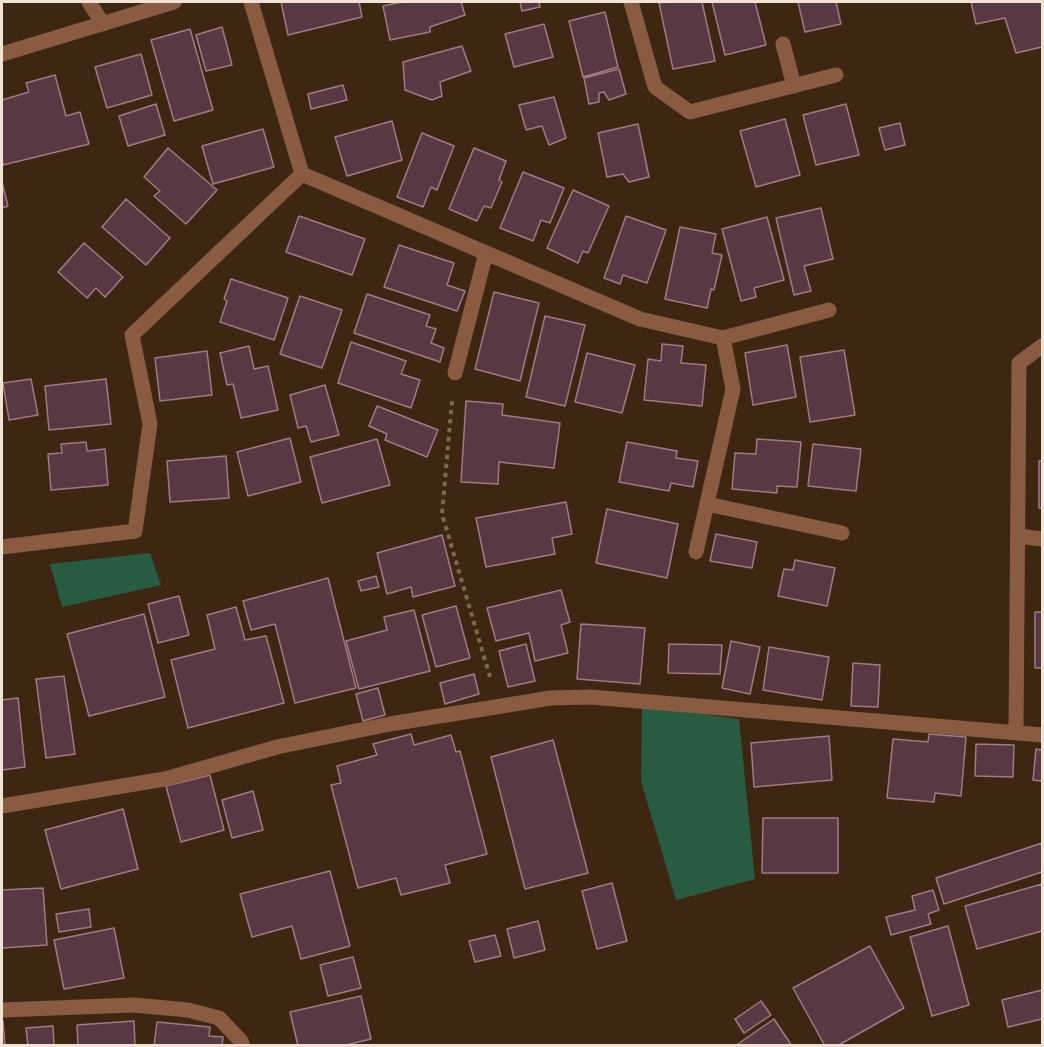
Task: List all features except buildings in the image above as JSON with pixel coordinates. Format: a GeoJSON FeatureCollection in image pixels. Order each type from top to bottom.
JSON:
{"type":"FeatureCollection","features":[{"type":"Feature","properties":{"kind":"street"},"geometry":{"type":"LineString","coordinates":[[89,2],[103,24]]}},
{"type":"Feature","properties":{"kind":"street"},"geometry":{"type":"LineString","coordinates":[[2,54],[174,2]]}},
{"type":"Feature","properties":{"kind":"street"},"geometry":{"type":"LineString","coordinates":[[251,2],[302,174]]}},
{"type":"Feature","properties":{"kind":"street"},"geometry":{"type":"LineString","coordinates":[[631,2],[656,87],[690,112],[836,75]]}},
{"type":"Feature","properties":{"kind":"street"},"geometry":{"type":"LineString","coordinates":[[783,44],[794,86]]}},
{"type":"Feature","properties":{"kind":"street"},"geometry":{"type":"LineString","coordinates":[[302,174],[640,318],[723,338],[829,310]]}},
{"type":"Feature","properties":{"kind":"street"},"geometry":{"type":"LineString","coordinates":[[2,547],[135,531],[150,424],[132,335],[302,174]]}},
{"type":"Feature","properties":{"kind":"street"},"geometry":{"type":"LineString","coordinates":[[455,373],[486,253]]}},
{"type":"Feature","properties":{"kind":"street"},"geometry":{"type":"LineString","coordinates":[[696,552],[733,389],[723,338]]}},
{"type":"Feature","properties":{"kind":"street"},"geometry":{"type":"LineString","coordinates":[[1016,731],[1019,363],[1042,346]]}},
{"type":"Feature","properties":{"kind":"street"},"geometry":{"type":"LineString","coordinates":[[707,504],[842,533]]}},
{"type":"Feature","properties":{"kind":"street"},"geometry":{"type":"LineString","coordinates":[[1018,536],[1042,539]]}},
{"type":"Feature","properties":{"kind":"street"},"geometry":{"type":"LineString","coordinates":[[2,806],[165,778],[277,747],[390,724],[551,698],[591,696],[1042,735]]}},
{"type":"Feature","properties":{"kind":"street"},"geometry":{"type":"LineString","coordinates":[[2,1010],[134,1005],[188,1010],[219,1018],[243,1046]]}},
{"type":"Feature","properties":{"kind":"path"},"geometry":{"type":"LineString","coordinates":[[455,373],[442,514],[498,707]]}},
{"type":"Feature","properties":{"kind":"green space"},"geometry":{"type":"Polygon","coordinates":[[[150,553],[161,585],[62,607],[50,564],[150,553]]]}},
{"type":"Feature","properties":{"kind":"green space"},"geometry":{"type":"Polygon","coordinates":[[[642,706],[739,719],[755,879],[676,900],[641,781],[642,706]]]}}]}
